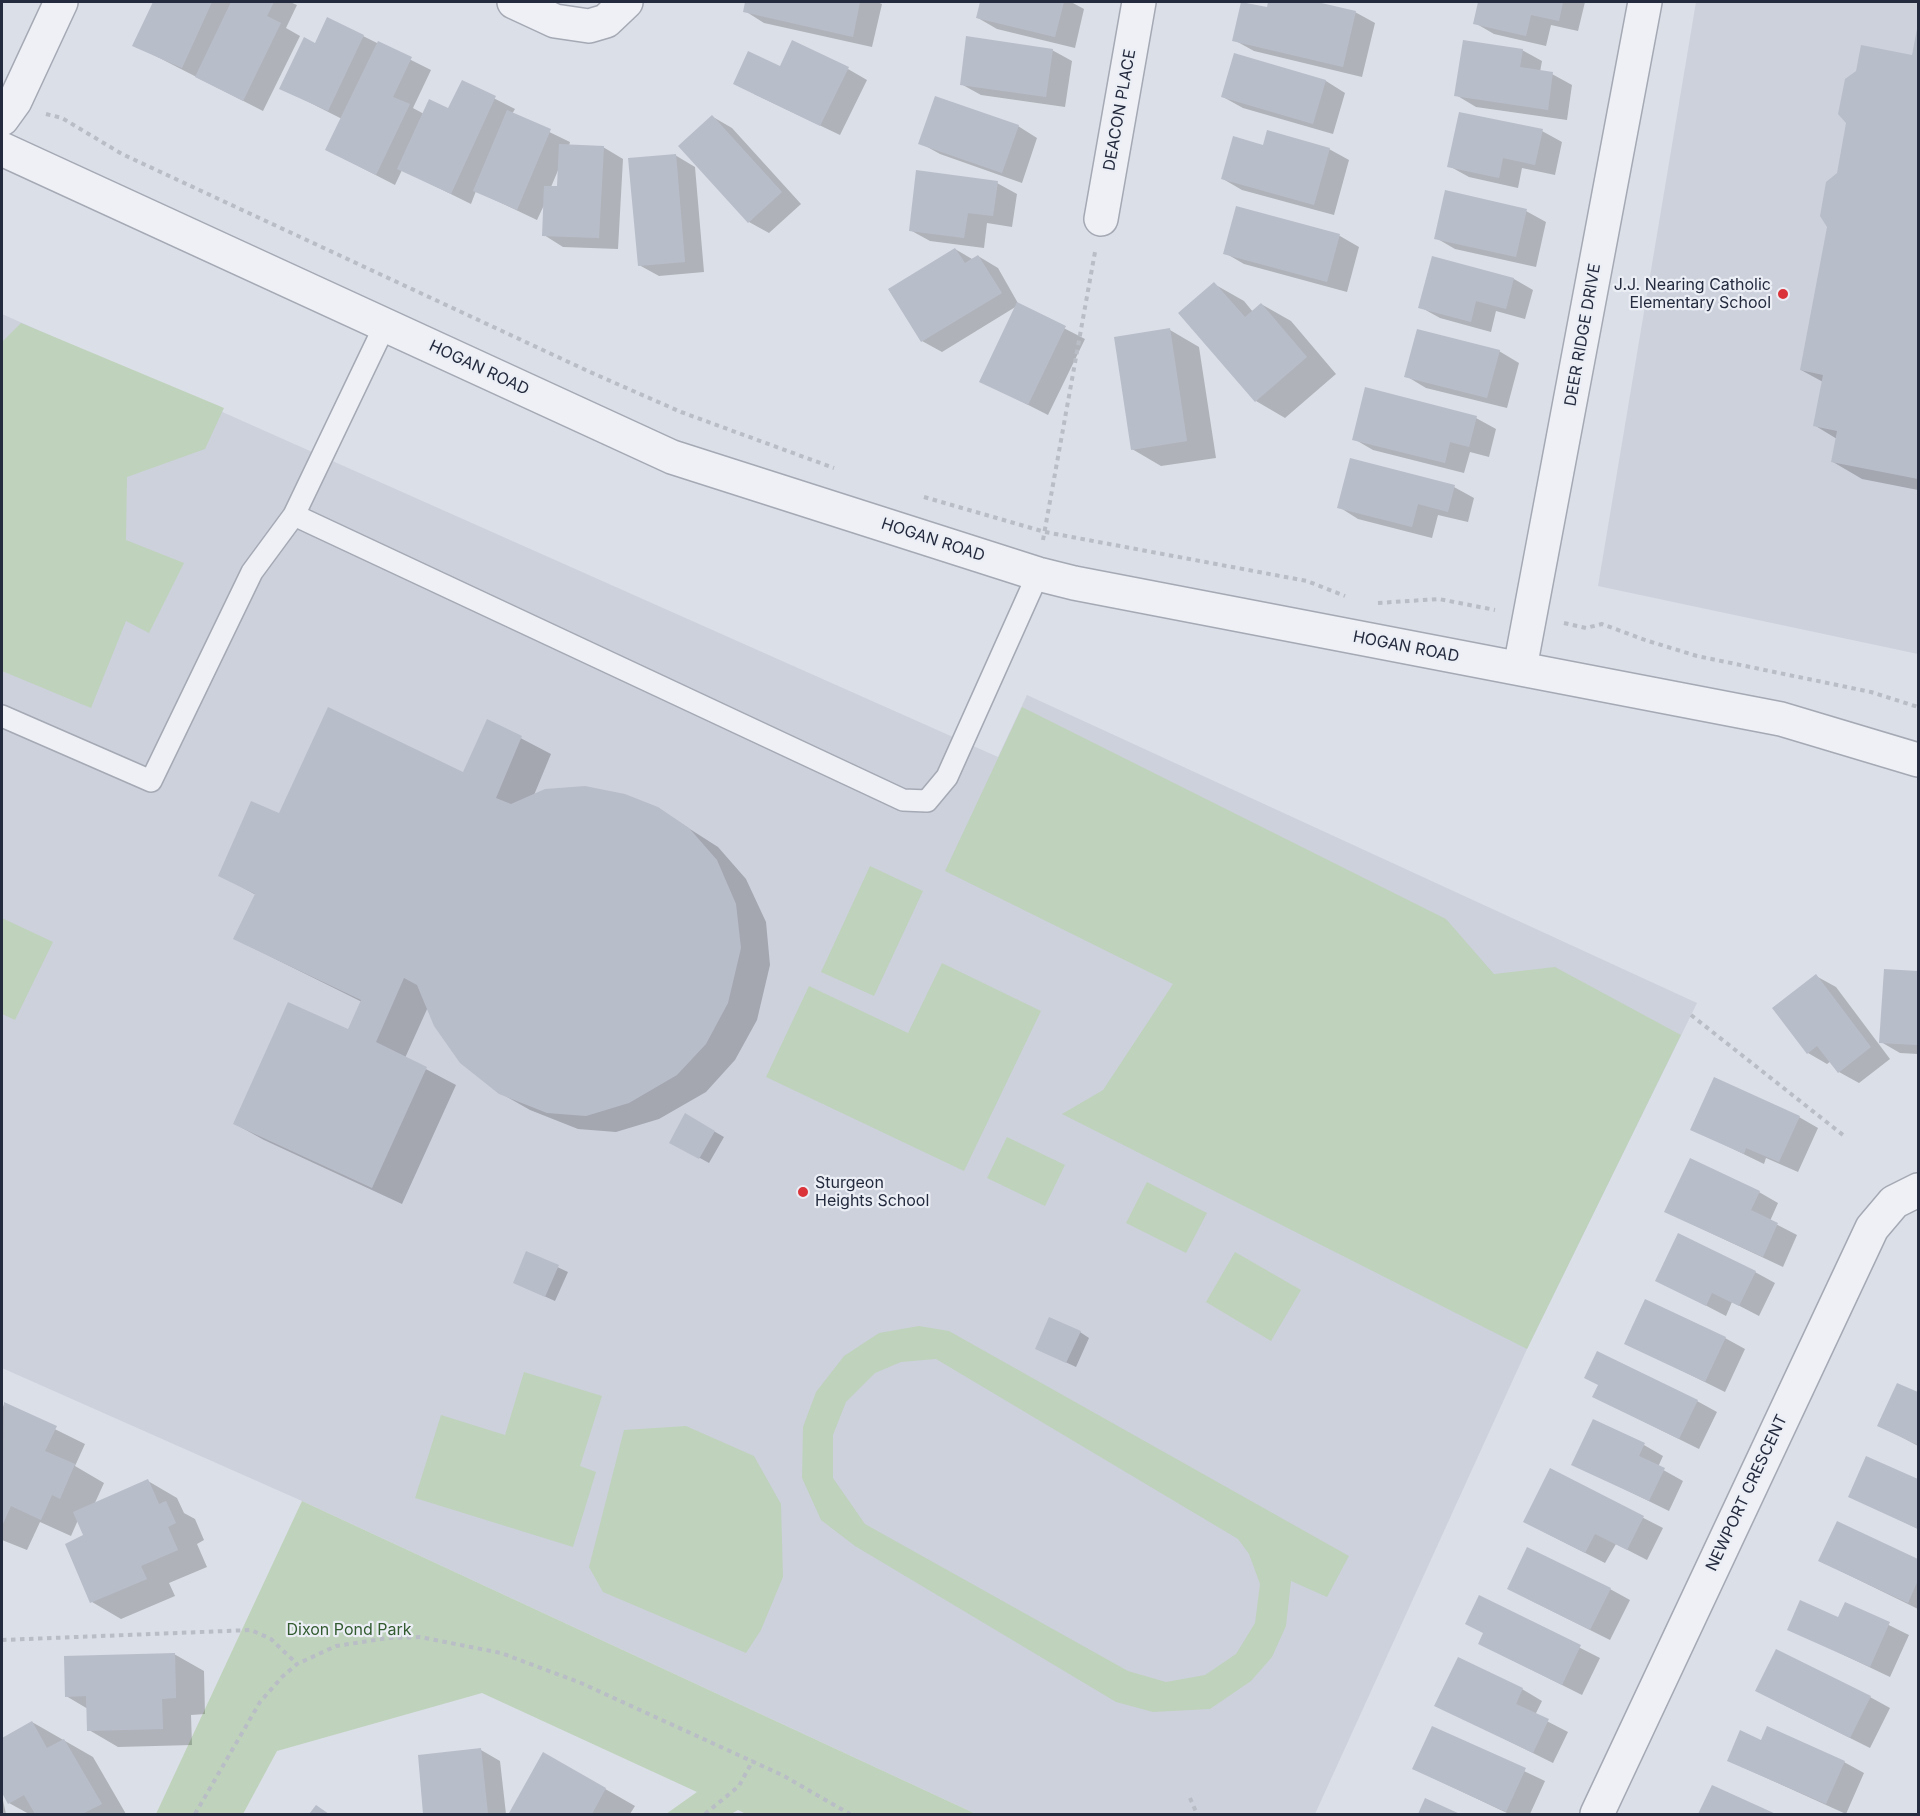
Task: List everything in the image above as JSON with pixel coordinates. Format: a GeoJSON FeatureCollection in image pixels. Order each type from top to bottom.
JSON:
{"type":"FeatureCollection","features":[{"type":"Feature","properties":{"kind":"street"},"geometry":{"type":"LineString","coordinates":[[2,119],[15,101],[61,2]]}},
{"type":"Feature","properties":{"kind":"street"},"geometry":{"type":"LineString","coordinates":[[514,2],[555,21],[589,26],[606,21],[626,2]]}},
{"type":"Feature","properties":{"kind":"street","name":"DEACON PLACE"},"geometry":{"type":"LineString","coordinates":[[1101,219],[1139,2]]}},
{"type":"Feature","properties":{"kind":"street","name":"DEER RIDGE DRIVE"},"geometry":{"type":"LineString","coordinates":[[1520,668],[1645,2]]}},
{"type":"Feature","properties":{"kind":"street","name":"HOGAN ROAD"},"geometry":{"type":"LineString","coordinates":[[2,149],[672,457],[1041,558],[1074,583],[1781,719],[1918,760]]}},
{"type":"Feature","properties":{"kind":"street","name":"NEWPORT CRESCENT"},"geometry":{"type":"LineString","coordinates":[[1597,1815],[1872,1228],[1894,1202],[1918,1190]]}},
{"type":"Feature","properties":{"kind":"lane"},"geometry":{"type":"LineString","coordinates":[[2,716],[151,781],[252,572],[294,515],[385,325]]}},
{"type":"Feature","properties":{"kind":"lane"},"geometry":{"type":"LineString","coordinates":[[294,515],[903,800],[927,801],[947,777],[1041,558]]}},
{"type":"Feature","properties":{"kind":"path"},"geometry":{"type":"LineString","coordinates":[[57,118],[62,118],[122,154],[590,372],[681,412],[843,471]]}},
{"type":"Feature","properties":{"kind":"path"},"geometry":{"type":"LineString","coordinates":[[1041,558],[1101,219]]}},
{"type":"Feature","properties":{"kind":"path"},"geometry":{"type":"LineString","coordinates":[[918,495],[1045,532],[1307,581],[1355,600]]}},
{"type":"Feature","properties":{"kind":"path"},"geometry":{"type":"LineString","coordinates":[[1376,603],[1439,599],[1479,607]]}},
{"type":"Feature","properties":{"kind":"path"},"geometry":{"type":"LineString","coordinates":[[1586,628],[1602,624],[1697,656],[1870,692],[1918,707]]}},
{"type":"Feature","properties":{"kind":"path"},"geometry":{"type":"LineString","coordinates":[[1691,1015],[1843,1135]]}},
{"type":"Feature","properties":{"kind":"path"},"geometry":{"type":"LineString","coordinates":[[2,1640],[251,1630],[271,1639],[297,1664]]}},
{"type":"Feature","properties":{"kind":"path"},"geometry":{"type":"LineString","coordinates":[[195,1815],[260,1702],[297,1664],[336,1646],[363,1640],[420,1636],[501,1653],[581,1683],[753,1760],[850,1815]]}},
{"type":"Feature","properties":{"kind":"path"},"geometry":{"type":"LineString","coordinates":[[705,1815],[739,1786],[753,1760]]}},
{"type":"Feature","properties":{"kind":"path"},"geometry":{"type":"LineString","coordinates":[[1190,1798],[1197,1815]]}},
{"type":"Feature","properties":{"kind":"shaded area","name":"J.J. Nearing Catholic Elementary School"},"geometry":{"type":"Polygon","coordinates":[[[1696,2],[1918,2],[1918,654],[1598,586],[1696,2]]]}},
{"type":"Feature","properties":{"kind":"shaded area","name":"Sturgeon Heights School"},"geometry":{"type":"Polygon","coordinates":[[[2,314],[998,757],[1027,695],[1697,1003],[1527,1349],[1315,1814],[976,1814],[302,1501],[2,1368],[2,314]]]}},
{"type":"Feature","properties":{"kind":"green space"},"geometry":{"type":"Polygon","coordinates":[[[21,323],[224,408],[205,449],[127,477],[126,540],[184,563],[149,633],[126,621],[91,708],[2,671],[2,342],[21,323]]]}},
{"type":"Feature","properties":{"kind":"green space"},"geometry":{"type":"Polygon","coordinates":[[[1022,707],[1446,919],[1494,974],[1555,967],[1681,1035],[1527,1349],[1062,1114],[1103,1090],[1173,984],[945,871],[1022,707]]]}},
{"type":"Feature","properties":{"kind":"green space"},"geometry":{"type":"Polygon","coordinates":[[[870,866],[923,891],[874,996],[821,972],[870,866]]]}},
{"type":"Feature","properties":{"kind":"green space"},"geometry":{"type":"Polygon","coordinates":[[[2,918],[53,942],[15,1020],[2,1014],[2,918]]]}},
{"type":"Feature","properties":{"kind":"green space"},"geometry":{"type":"Polygon","coordinates":[[[942,963],[1041,1011],[964,1171],[766,1077],[809,986],[908,1033],[942,963]]]}},
{"type":"Feature","properties":{"kind":"green space"},"geometry":{"type":"Polygon","coordinates":[[[1007,1137],[1065,1165],[1045,1206],[987,1178],[1007,1137]]]}},
{"type":"Feature","properties":{"kind":"green space"},"geometry":{"type":"Polygon","coordinates":[[[1147,1182],[1207,1213],[1186,1253],[1126,1223],[1147,1182]]]}},
{"type":"Feature","properties":{"kind":"green space"},"geometry":{"type":"Polygon","coordinates":[[[1235,1252],[1301,1290],[1271,1341],[1206,1302],[1235,1252]]]}},
{"type":"Feature","properties":{"kind":"green space"},"geometry":{"type":"Polygon","coordinates":[[[919,1326],[949,1331],[1349,1556],[1327,1597],[1291,1581],[1286,1626],[1272,1657],[1251,1681],[1210,1709],[1153,1712],[1116,1702],[855,1546],[821,1520],[802,1478],[803,1427],[816,1392],[844,1356],[879,1333],[919,1326]],[[936,1359],[901,1362],[875,1373],[846,1402],[833,1435],[833,1478],[865,1524],[1128,1671],[1166,1682],[1205,1675],[1236,1654],[1255,1623],[1260,1584],[1249,1554],[1238,1539],[936,1359]]]}},
{"type":"Feature","properties":{"kind":"green space"},"geometry":{"type":"Polygon","coordinates":[[[524,1372],[602,1396],[580,1466],[596,1472],[573,1547],[415,1498],[441,1415],[505,1435],[524,1372]]]}},
{"type":"Feature","properties":{"kind":"green space"},"geometry":{"type":"Polygon","coordinates":[[[686,1426],[754,1456],[781,1504],[783,1577],[761,1630],[746,1653],[603,1592],[589,1567],[624,1430],[686,1426]]]}},
{"type":"Feature","properties":{"kind":"green space","name":"Dixon Pond Park"},"geometry":{"type":"Polygon","coordinates":[[[302,1501],[976,1814],[746,1814],[738,1810],[731,1814],[666,1814],[697,1792],[482,1693],[277,1751],[243,1814],[156,1814],[302,1501]]]}},
{"type":"Feature","properties":{"kind":"building"},"geometry":{"type":"Polygon","coordinates":[[[153,2],[212,2],[182,68],[132,46],[153,2]]]}},
{"type":"Feature","properties":{"kind":"building"},"geometry":{"type":"Polygon","coordinates":[[[231,2],[274,2],[267,16],[281,23],[243,101],[195,77],[231,2]]]}},
{"type":"Feature","properties":{"kind":"building"},"geometry":{"type":"Polygon","coordinates":[[[745,2],[860,2],[853,37],[743,12],[745,2]]]}},
{"type":"Feature","properties":{"kind":"building"},"geometry":{"type":"Polygon","coordinates":[[[980,2],[1064,2],[1055,37],[976,18],[980,2]]]}},
{"type":"Feature","properties":{"kind":"building"},"geometry":{"type":"Polygon","coordinates":[[[1241,2],[1267,7],[1268,2],[1317,2],[1356,11],[1343,67],[1232,41],[1241,2]]]}},
{"type":"Feature","properties":{"kind":"building"},"geometry":{"type":"Polygon","coordinates":[[[1478,2],[1563,2],[1559,21],[1531,15],[1526,36],[1473,24],[1478,2]]]}},
{"type":"Feature","properties":{"kind":"building"},"geometry":{"type":"Polygon","coordinates":[[[327,17],[364,35],[328,111],[279,89],[304,37],[315,43],[327,17]]]}},
{"type":"Feature","properties":{"kind":"building","name":"J.J. Nearing Catholic Elementary School"},"geometry":{"type":"Polygon","coordinates":[[[1917,29],[1918,479],[1831,462],[1837,431],[1813,426],[1823,375],[1800,370],[1827,227],[1820,216],[1826,182],[1837,173],[1846,123],[1838,114],[1845,79],[1856,71],[1861,45],[1912,55],[1917,29]]]}},
{"type":"Feature","properties":{"kind":"building"},"geometry":{"type":"Polygon","coordinates":[[[966,36],[1053,49],[1046,97],[960,85],[966,36]]]}},
{"type":"Feature","properties":{"kind":"building"},"geometry":{"type":"Polygon","coordinates":[[[792,40],[849,67],[820,126],[733,84],[748,51],[780,66],[792,40]]]}},
{"type":"Feature","properties":{"kind":"building"},"geometry":{"type":"Polygon","coordinates":[[[1463,40],[1523,49],[1520,67],[1553,72],[1548,110],[1454,96],[1463,40]]]}},
{"type":"Feature","properties":{"kind":"building"},"geometry":{"type":"Polygon","coordinates":[[[378,41],[412,57],[393,97],[410,104],[376,175],[325,150],[378,41]]]}},
{"type":"Feature","properties":{"kind":"building"},"geometry":{"type":"Polygon","coordinates":[[[1234,53],[1326,80],[1313,124],[1221,97],[1234,53]]]}},
{"type":"Feature","properties":{"kind":"building"},"geometry":{"type":"Polygon","coordinates":[[[462,80],[496,96],[451,194],[397,169],[429,99],[448,108],[462,80]]]}},
{"type":"Feature","properties":{"kind":"building"},"geometry":{"type":"Polygon","coordinates":[[[935,96],[1019,125],[1002,173],[918,144],[935,96]]]}},
{"type":"Feature","properties":{"kind":"building"},"geometry":{"type":"Polygon","coordinates":[[[507,110],[551,129],[517,210],[473,191],[507,110]]]}},
{"type":"Feature","properties":{"kind":"building"},"geometry":{"type":"Polygon","coordinates":[[[1459,112],[1543,129],[1535,165],[1503,158],[1499,178],[1447,167],[1459,112]]]}},
{"type":"Feature","properties":{"kind":"building"},"geometry":{"type":"Polygon","coordinates":[[[712,115],[782,192],[748,223],[678,146],[712,115]]]}},
{"type":"Feature","properties":{"kind":"building"},"geometry":{"type":"Polygon","coordinates":[[[1267,130],[1330,148],[1314,205],[1221,179],[1233,136],[1263,145],[1267,130]]]}},
{"type":"Feature","properties":{"kind":"building"},"geometry":{"type":"Polygon","coordinates":[[[559,144],[604,146],[599,238],[542,236],[544,186],[557,186],[559,144]]]}},
{"type":"Feature","properties":{"kind":"building"},"geometry":{"type":"Polygon","coordinates":[[[676,154],[685,262],[638,266],[628,158],[676,154]]]}},
{"type":"Feature","properties":{"kind":"building"},"geometry":{"type":"Polygon","coordinates":[[[916,170],[998,181],[993,216],[968,213],[964,238],[909,231],[916,170]]]}},
{"type":"Feature","properties":{"kind":"building"},"geometry":{"type":"Polygon","coordinates":[[[1445,190],[1527,209],[1516,257],[1434,239],[1445,190]]]}},
{"type":"Feature","properties":{"kind":"building"},"geometry":{"type":"Polygon","coordinates":[[[1236,206],[1340,234],[1327,282],[1223,254],[1236,206]]]}},
{"type":"Feature","properties":{"kind":"building"},"geometry":{"type":"Polygon","coordinates":[[[955,248],[965,263],[978,255],[1002,293],[921,342],[888,289],[955,248]]]}},
{"type":"Feature","properties":{"kind":"building"},"geometry":{"type":"Polygon","coordinates":[[[1432,256],[1514,278],[1506,309],[1476,301],[1471,322],[1418,308],[1432,256]]]}},
{"type":"Feature","properties":{"kind":"building"},"geometry":{"type":"Polygon","coordinates":[[[1214,282],[1245,317],[1261,303],[1307,357],[1255,402],[1178,313],[1214,282]]]}},
{"type":"Feature","properties":{"kind":"building"},"geometry":{"type":"Polygon","coordinates":[[[1017,302],[1066,326],[1028,405],[979,382],[1017,302]]]}},
{"type":"Feature","properties":{"kind":"building"},"geometry":{"type":"Polygon","coordinates":[[[1170,328],[1187,441],[1131,450],[1114,337],[1170,328]]]}},
{"type":"Feature","properties":{"kind":"building"},"geometry":{"type":"Polygon","coordinates":[[[1417,329],[1500,350],[1487,398],[1404,377],[1417,329]]]}},
{"type":"Feature","properties":{"kind":"building"},"geometry":{"type":"Polygon","coordinates":[[[1365,387],[1477,416],[1469,447],[1450,442],[1445,463],[1352,440],[1365,387]]]}},
{"type":"Feature","properties":{"kind":"building"},"geometry":{"type":"Polygon","coordinates":[[[1350,458],[1455,485],[1448,512],[1418,504],[1412,527],[1337,508],[1350,458]]]}},
{"type":"Feature","properties":{"kind":"building"},"geometry":{"type":"Polygon","coordinates":[[[328,707],[463,772],[487,719],[522,736],[496,798],[511,804],[545,789],[585,786],[625,794],[658,807],[689,828],[717,860],[736,904],[741,948],[728,1003],[706,1044],[677,1075],[629,1103],[586,1116],[547,1113],[499,1094],[460,1063],[434,1026],[417,985],[404,978],[376,1042],[427,1067],[372,1188],[233,1124],[288,1002],[348,1029],[361,1000],[233,939],[255,894],[218,876],[251,801],[279,813],[328,707]]]}},
{"type":"Feature","properties":{"kind":"building"},"geometry":{"type":"Polygon","coordinates":[[[1884,969],[1918,971],[1918,1045],[1879,1043],[1884,969]]]}},
{"type":"Feature","properties":{"kind":"building"},"geometry":{"type":"Polygon","coordinates":[[[1816,974],[1871,1047],[1838,1073],[1817,1046],[1807,1054],[1772,1008],[1816,974]]]}},
{"type":"Feature","properties":{"kind":"building"},"geometry":{"type":"Polygon","coordinates":[[[1714,1077],[1800,1116],[1779,1162],[1746,1148],[1744,1154],[1690,1130],[1714,1077]]]}},
{"type":"Feature","properties":{"kind":"building"},"geometry":{"type":"Polygon","coordinates":[[[685,1113],[715,1131],[699,1159],[669,1143],[685,1113]]]}},
{"type":"Feature","properties":{"kind":"building"},"geometry":{"type":"Polygon","coordinates":[[[1690,1158],[1760,1191],[1751,1210],[1778,1223],[1763,1257],[1664,1212],[1690,1158]]]}},
{"type":"Feature","properties":{"kind":"building"},"geometry":{"type":"Polygon","coordinates":[[[1678,1233],[1756,1271],[1739,1306],[1712,1293],[1706,1306],[1655,1281],[1678,1233]]]}},
{"type":"Feature","properties":{"kind":"building"},"geometry":{"type":"Polygon","coordinates":[[[526,1251],[559,1265],[545,1297],[513,1283],[526,1251]]]}},
{"type":"Feature","properties":{"kind":"building"},"geometry":{"type":"Polygon","coordinates":[[[1645,1299],[1726,1337],[1705,1382],[1624,1344],[1645,1299]]]}},
{"type":"Feature","properties":{"kind":"building"},"geometry":{"type":"Polygon","coordinates":[[[1049,1317],[1081,1331],[1066,1363],[1035,1349],[1049,1317]]]}},
{"type":"Feature","properties":{"kind":"building"},"geometry":{"type":"Polygon","coordinates":[[[1597,1351],[1698,1400],[1679,1439],[1592,1397],[1598,1385],[1584,1378],[1597,1351]]]}},
{"type":"Feature","properties":{"kind":"building"},"geometry":{"type":"Polygon","coordinates":[[[1897,1383],[1918,1392],[1918,1445],[1877,1426],[1897,1383]]]}},
{"type":"Feature","properties":{"kind":"building"},"geometry":{"type":"Polygon","coordinates":[[[4,1402],[57,1426],[45,1451],[75,1464],[60,1499],[52,1495],[41,1520],[11,1506],[2,1526],[4,1402]]]}},
{"type":"Feature","properties":{"kind":"building"},"geometry":{"type":"Polygon","coordinates":[[[1593,1419],[1645,1443],[1639,1456],[1665,1468],[1649,1501],[1571,1465],[1593,1419]]]}},
{"type":"Feature","properties":{"kind":"building"},"geometry":{"type":"Polygon","coordinates":[[[1866,1456],[1918,1479],[1918,1529],[1848,1497],[1866,1456]]]}},
{"type":"Feature","properties":{"kind":"building"},"geometry":{"type":"Polygon","coordinates":[[[1550,1468],[1644,1516],[1627,1550],[1595,1534],[1585,1553],[1523,1522],[1550,1468]]]}},
{"type":"Feature","properties":{"kind":"building"},"geometry":{"type":"Polygon","coordinates":[[[148,1479],[159,1504],[166,1501],[176,1523],[168,1527],[178,1550],[141,1566],[147,1579],[90,1603],[65,1544],[83,1535],[73,1512],[148,1479]]]}},
{"type":"Feature","properties":{"kind":"building"},"geometry":{"type":"Polygon","coordinates":[[[1837,1521],[1918,1559],[1918,1580],[1908,1603],[1818,1561],[1837,1521]]]}},
{"type":"Feature","properties":{"kind":"building"},"geometry":{"type":"Polygon","coordinates":[[[1527,1547],[1611,1588],[1590,1630],[1507,1589],[1527,1547]]]}},
{"type":"Feature","properties":{"kind":"building"},"geometry":{"type":"Polygon","coordinates":[[[1479,1595],[1581,1645],[1562,1685],[1478,1644],[1483,1633],[1465,1624],[1479,1595]]]}},
{"type":"Feature","properties":{"kind":"building"},"geometry":{"type":"Polygon","coordinates":[[[1800,1600],[1838,1617],[1845,1602],[1890,1622],[1870,1667],[1787,1630],[1800,1600]]]}},
{"type":"Feature","properties":{"kind":"building"},"geometry":{"type":"Polygon","coordinates":[[[1776,1649],[1871,1696],[1850,1738],[1755,1691],[1776,1649]]]}},
{"type":"Feature","properties":{"kind":"building"},"geometry":{"type":"Polygon","coordinates":[[[175,1653],[176,1698],[162,1699],[163,1729],[87,1731],[86,1696],[65,1697],[64,1656],[175,1653]]]}},
{"type":"Feature","properties":{"kind":"building"},"geometry":{"type":"Polygon","coordinates":[[[1458,1657],[1523,1688],[1516,1704],[1549,1719],[1533,1753],[1434,1706],[1458,1657]]]}},
{"type":"Feature","properties":{"kind":"building"},"geometry":{"type":"Polygon","coordinates":[[[32,1721],[47,1748],[64,1739],[102,1804],[82,1814],[35,1814],[24,1795],[8,1804],[2,1793],[2,1738],[32,1721]]]}},
{"type":"Feature","properties":{"kind":"building"},"geometry":{"type":"Polygon","coordinates":[[[1432,1726],[1526,1768],[1506,1812],[1412,1769],[1432,1726]]]}},
{"type":"Feature","properties":{"kind":"building"},"geometry":{"type":"Polygon","coordinates":[[[1767,1726],[1845,1761],[1826,1804],[1727,1761],[1740,1730],[1761,1740],[1767,1726]]]}},
{"type":"Feature","properties":{"kind":"building"},"geometry":{"type":"Polygon","coordinates":[[[481,1748],[488,1814],[423,1814],[418,1755],[481,1748]]]}},
{"type":"Feature","properties":{"kind":"building"},"geometry":{"type":"Polygon","coordinates":[[[543,1752],[606,1788],[592,1814],[509,1813],[543,1752]]]}},
{"type":"Feature","properties":{"kind":"building"},"geometry":{"type":"Polygon","coordinates":[[[1712,1785],[1776,1814],[1698,1814],[1712,1785]]]}},
{"type":"Feature","properties":{"kind":"building"},"geometry":{"type":"Polygon","coordinates":[[[1425,1798],[1460,1814],[1418,1814],[1425,1798]]]}},
{"type":"Feature","properties":{"kind":"building"},"geometry":{"type":"Polygon","coordinates":[[[316,1805],[329,1814],[309,1814],[316,1805]]]}},
{"type":"Feature","properties":{"kind":"place","name":"J.J. Nearing Catholic Elementary School"},"geometry":{"type":"Point","coordinates":[1783,294]}},
{"type":"Feature","properties":{"kind":"place","name":"Sturgeon Heights School"},"geometry":{"type":"Point","coordinates":[803,1192]}}]}
